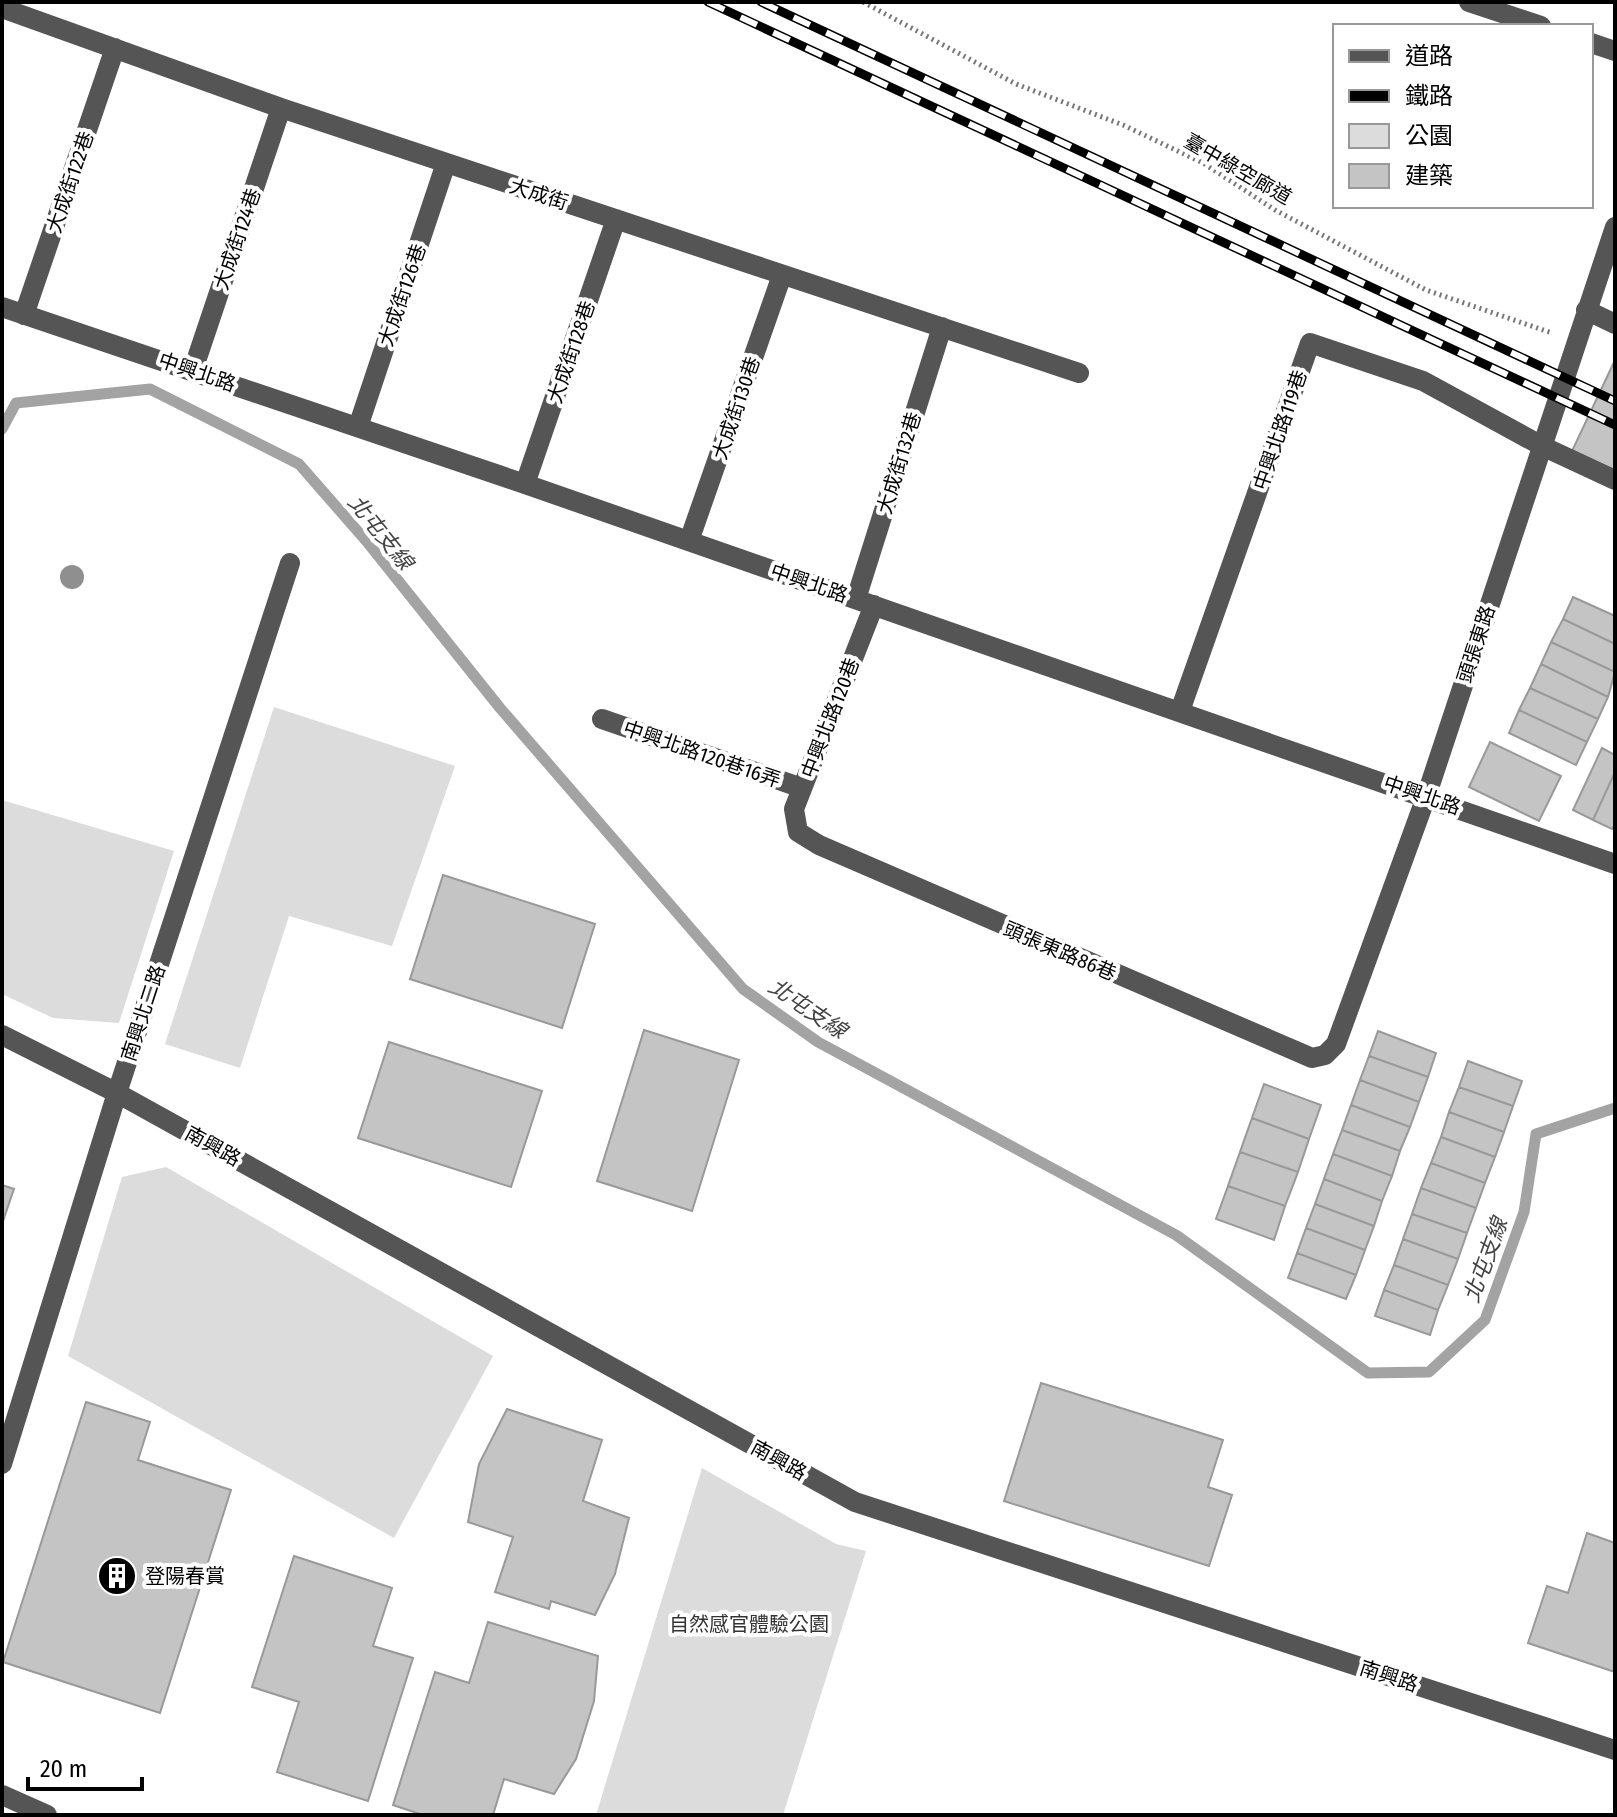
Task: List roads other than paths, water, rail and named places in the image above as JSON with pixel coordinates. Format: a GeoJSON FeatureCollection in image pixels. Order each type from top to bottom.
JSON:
{"type":"FeatureCollection","features":[{"type":"Feature","properties":{"kind":"street"},"geometry":{"type":"LineString","coordinates":[[1469,2],[1490,18],[1528,24]]}},
{"type":"Feature","properties":{"kind":"street","name":"大成街"},"geometry":{"type":"LineString","coordinates":[[2,8],[281,108],[1079,373]]}},
{"type":"Feature","properties":{"kind":"street"},"geometry":{"type":"LineString","coordinates":[[1593,44],[1615,51]]}},
{"type":"Feature","properties":{"kind":"street","name":"大成街122巷"},"geometry":{"type":"LineString","coordinates":[[24,315],[115,48]]}},
{"type":"Feature","properties":{"kind":"street","name":"大成街124巷"},"geometry":{"type":"LineString","coordinates":[[193,370],[281,108]]}},
{"type":"Feature","properties":{"kind":"street","name":"大成街126巷"},"geometry":{"type":"LineString","coordinates":[[358,427],[446,163]]}},
{"type":"Feature","properties":{"kind":"street","name":"大成街128巷"},"geometry":{"type":"LineString","coordinates":[[525,484],[616,219]]}},
{"type":"Feature","properties":{"kind":"street","name":"頭張東路"},"geometry":{"type":"LineString","coordinates":[[1325,1055],[1336,1044],[1426,797],[1615,227]]}},
{"type":"Feature","properties":{"kind":"street","name":"大成街130巷"},"geometry":{"type":"LineString","coordinates":[[689,541],[782,275]]}},
{"type":"Feature","properties":{"kind":"street","name":"中興北路"},"geometry":{"type":"LineString","coordinates":[[2,307],[525,484],[1615,864]]}},
{"type":"Feature","properties":{"kind":"street"},"geometry":{"type":"LineString","coordinates":[[1586,310],[1615,324]]}},
{"type":"Feature","properties":{"kind":"street","name":"大成街132巷"},"geometry":{"type":"LineString","coordinates":[[865,602],[942,327]]}},
{"type":"Feature","properties":{"kind":"street","name":"中興北路119巷"},"geometry":{"type":"LineString","coordinates":[[1180,711],[1310,343],[1423,381],[1542,446]]}},
{"type":"Feature","properties":{"kind":"street"},"geometry":{"type":"LineString","coordinates":[[1542,446],[1615,480]]}},
{"type":"Feature","properties":{"kind":"street","name":"南興北二路"},"geometry":{"type":"LineString","coordinates":[[2,1464],[117,1093],[290,563]]}},
{"type":"Feature","properties":{"kind":"street","name":"中興北路120巷"},"geometry":{"type":"LineString","coordinates":[[798,832],[794,809],[865,602]]}},
{"type":"Feature","properties":{"kind":"street","name":"中興北路120巷16弄"},"geometry":{"type":"LineString","coordinates":[[602,719],[802,788]]}},
{"type":"Feature","properties":{"kind":"street","name":"頭張東路86巷"},"geometry":{"type":"LineString","coordinates":[[798,832],[958,907],[1312,1058],[1325,1055]]}},
{"type":"Feature","properties":{"kind":"street","name":"南興路"},"geometry":{"type":"LineString","coordinates":[[2,1035],[117,1093],[855,1502],[1615,1750]]}},
{"type":"Feature","properties":{"kind":"street"},"geometry":{"type":"LineString","coordinates":[[2,1795],[47,1815]]}},
{"type":"Feature","properties":{"kind":"waterway","name":"北屯支線"},"geometry":{"type":"LineString","coordinates":[[2,429],[16,403],[150,389],[299,464],[368,543],[500,708],[743,989],[818,1042],[1176,1235],[1368,1373],[1429,1372],[1485,1320],[1524,1212],[1536,1134],[1615,1108]]}},
{"type":"Feature","properties":{"kind":"railway"},"geometry":{"type":"LineString","coordinates":[[708,2],[1615,425]]}},
{"type":"Feature","properties":{"kind":"railway"},"geometry":{"type":"LineString","coordinates":[[761,2],[1615,401]]}},
{"type":"Feature","properties":{"kind":"place","name":"登陽春賞"},"geometry":{"type":"Point","coordinates":[117,1576]}},
{"type":"Feature","properties":{"kind":"park label","name":"自然感官體驗公園"},"geometry":{"type":"Point","coordinates":[749,1624]}}]}
